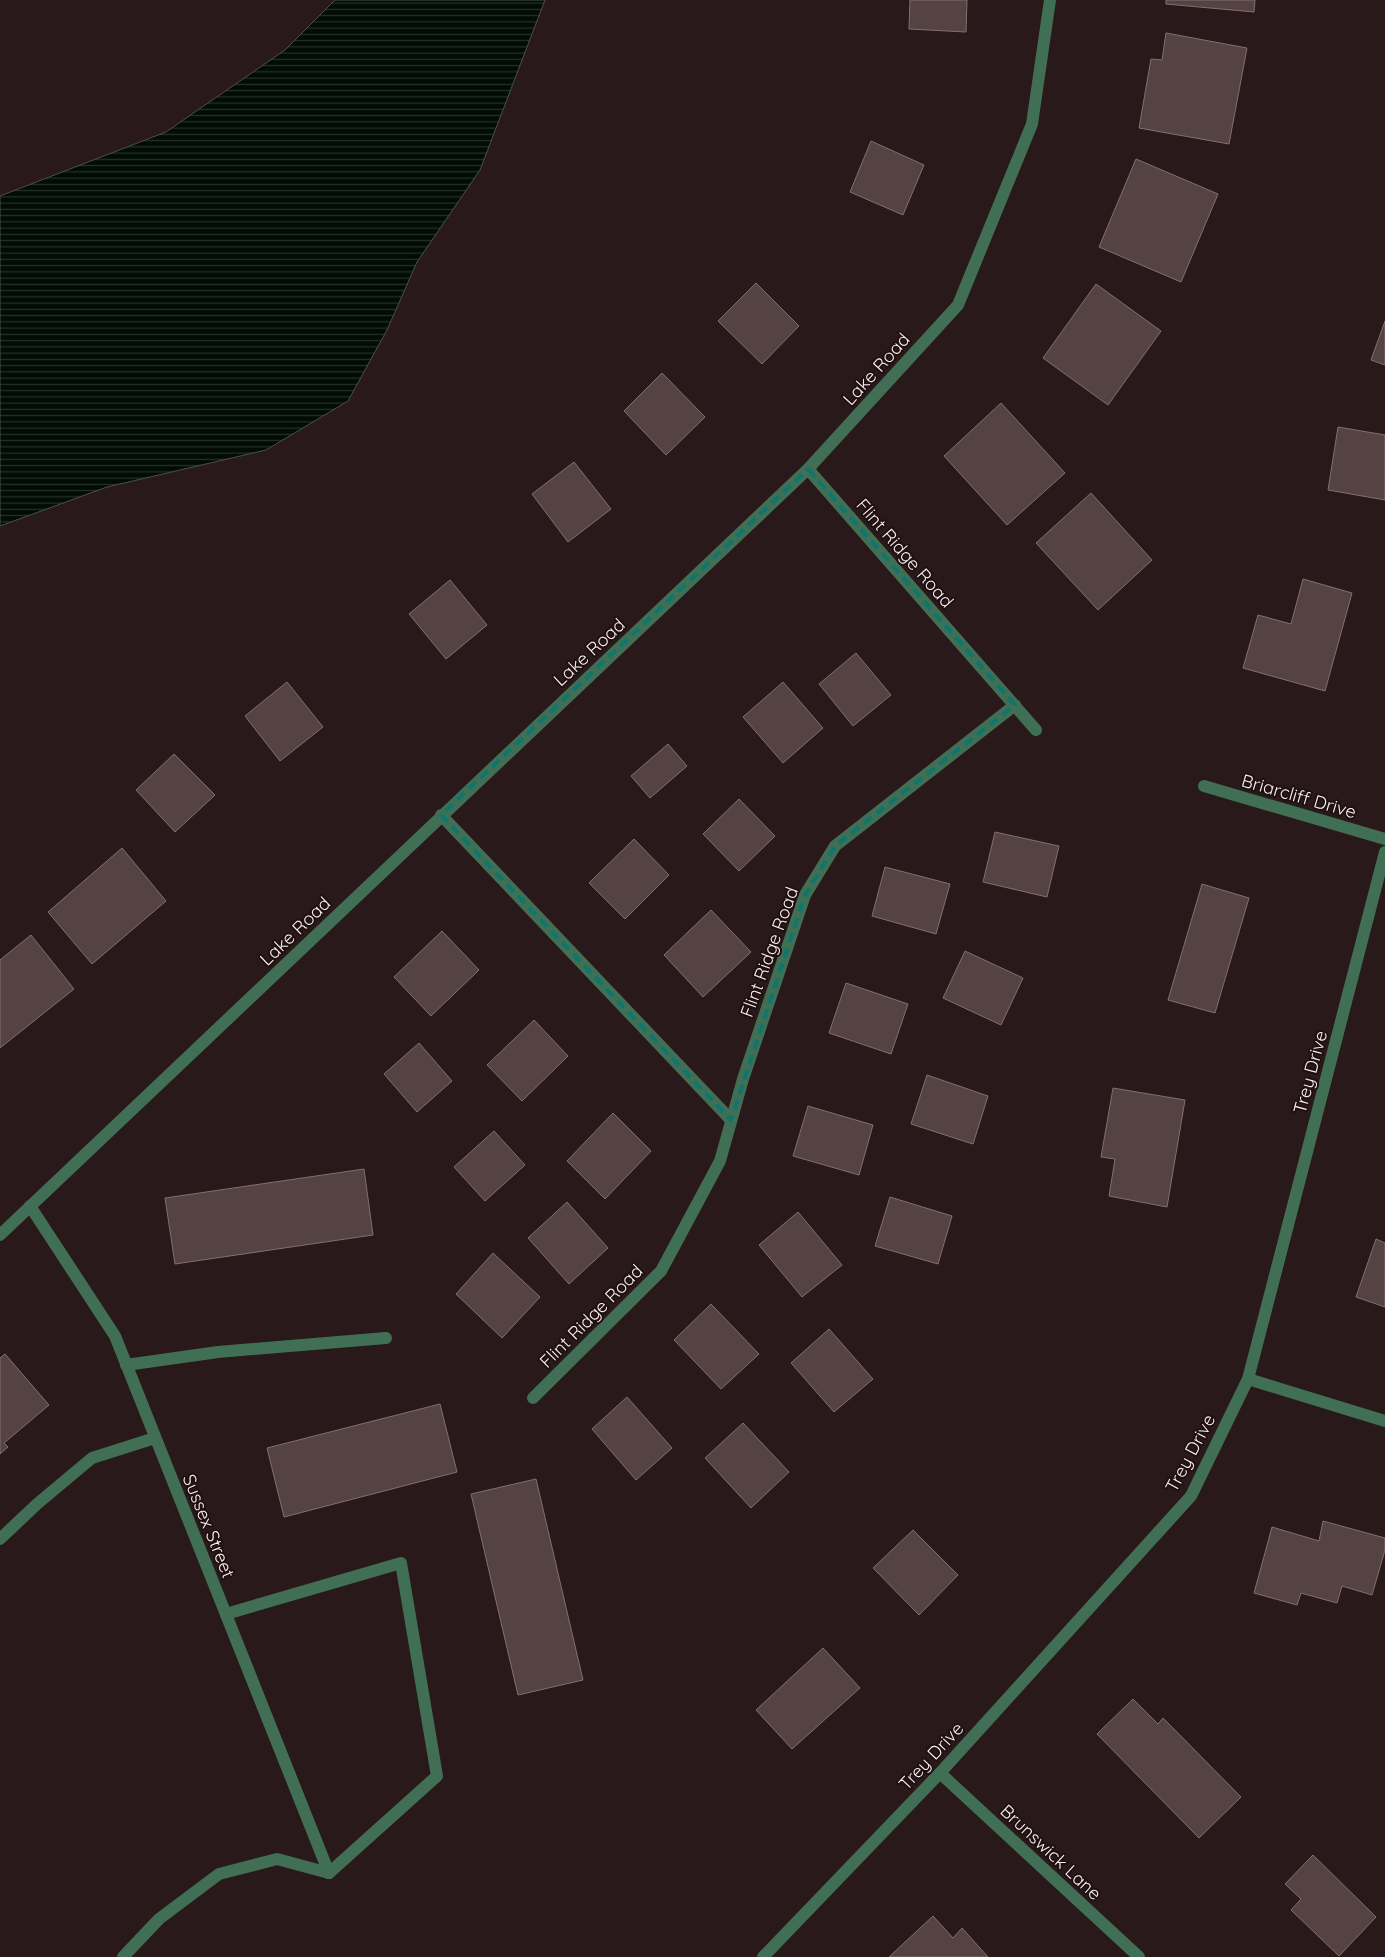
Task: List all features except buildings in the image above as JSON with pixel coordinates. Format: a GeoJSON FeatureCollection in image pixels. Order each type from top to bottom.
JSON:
{"type":"FeatureCollection","features":[{"type":"Feature","properties":{"kind":"street","name":"Lake Road"},"geometry":{"type":"LineString","coordinates":[[0,1235],[808,469],[958,305],[1032,124],[1050,0]]}},
{"type":"Feature","properties":{"kind":"street","name":"Flint Ridge Road"},"geometry":{"type":"LineString","coordinates":[[808,469],[1036,730]]}},
{"type":"Feature","properties":{"kind":"street","name":"Flint Ridge Road"},"geometry":{"type":"LineString","coordinates":[[533,1398],[661,1271],[720,1161],[743,1079],[805,895],[835,846],[1015,705]]}},
{"type":"Feature","properties":{"kind":"street","name":"Briarcliff Drive"},"geometry":{"type":"LineString","coordinates":[[1204,786],[1385,839]]}},
{"type":"Feature","properties":{"kind":"street"},"geometry":{"type":"LineString","coordinates":[[441,816],[731,1120]]}},
{"type":"Feature","properties":{"kind":"street","name":"Trey Drive"},"geometry":{"type":"LineString","coordinates":[[763,1957],[940,1773],[1191,1496],[1248,1379],[1385,852]]}},
{"type":"Feature","properties":{"kind":"street","name":"Sussex Street"},"geometry":{"type":"LineString","coordinates":[[30,1206],[114,1336],[329,1873]]}},
{"type":"Feature","properties":{"kind":"street"},"geometry":{"type":"LineString","coordinates":[[126,1365],[218,1352],[386,1338]]}},
{"type":"Feature","properties":{"kind":"street"},"geometry":{"type":"LineString","coordinates":[[1248,1379],[1385,1421]]}},
{"type":"Feature","properties":{"kind":"street"},"geometry":{"type":"LineString","coordinates":[[0,1539],[37,1504],[92,1458],[155,1438]]}},
{"type":"Feature","properties":{"kind":"street"},"geometry":{"type":"LineString","coordinates":[[123,1957],[158,1919],[219,1874],[277,1859],[329,1873],[437,1776],[401,1563],[226,1614]]}},
{"type":"Feature","properties":{"kind":"street","name":"Brunswick Lane"},"geometry":{"type":"LineString","coordinates":[[940,1773],[1139,1957]]}},
{"type":"Feature","properties":{"kind":"highlighted area"},"geometry":{"type":"Polygon","coordinates":[[[808,469],[1015,705],[835,846],[805,895],[731,1120],[441,815],[808,469]]]}},
{"type":"Feature","properties":{"kind":"shaded area"},"geometry":{"type":"Polygon","coordinates":[[[335,0],[545,0],[480,170],[417,262],[387,330],[348,401],[266,450],[107,487],[0,526],[0,196],[166,132],[285,50],[335,0]]]}}]}
